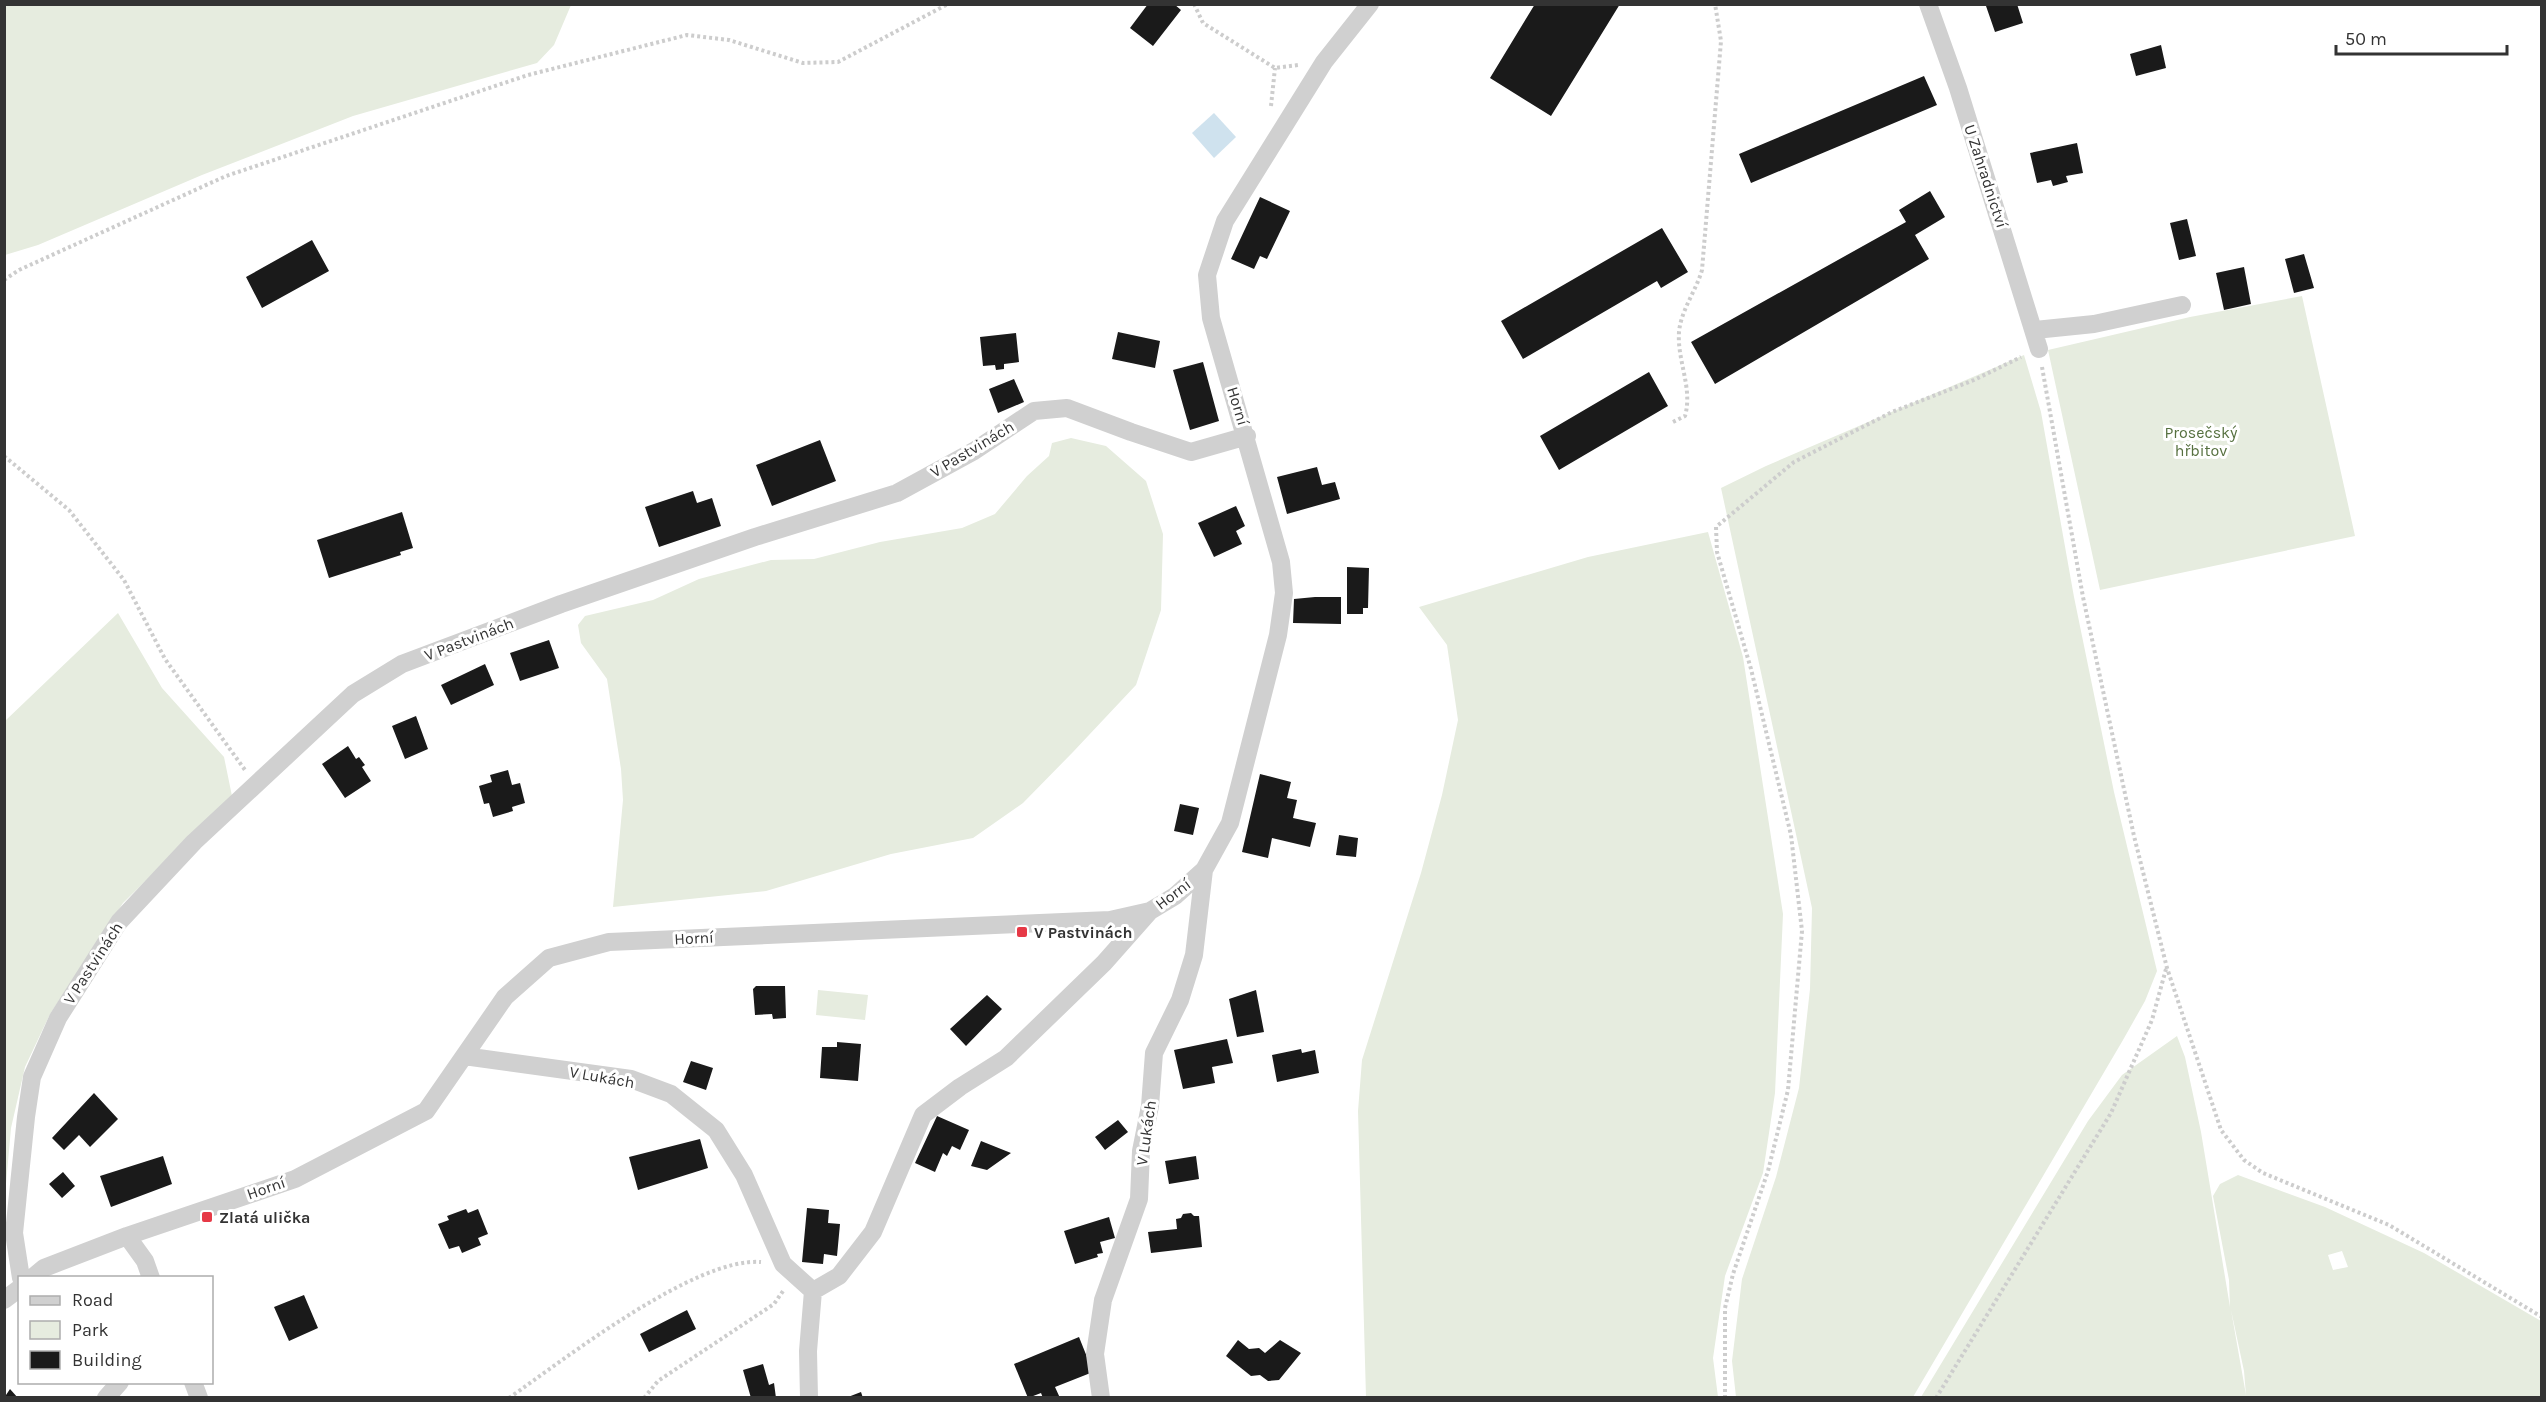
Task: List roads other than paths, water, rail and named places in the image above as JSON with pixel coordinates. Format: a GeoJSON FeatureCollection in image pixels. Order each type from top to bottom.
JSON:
{"type":"FeatureCollection","features":[{"type":"Feature","properties":{"kind":"street","name":"Horní"},"geometry":{"type":"LineString","coordinates":[[34,1276],[44,1268],[127,1236],[295,1179],[426,1111],[505,997],[549,958],[609,942],[1110,920],[1150,911],[1175,896],[1204,870],[1230,823],[1278,635],[1284,593],[1281,562],[1247,436],[1211,318],[1207,275],[1226,221],[1324,62],[1370,4]]}},
{"type":"Feature","properties":{"kind":"street","name":"U Zahradnictví"},"geometry":{"type":"LineString","coordinates":[[1928,4],[1958,88],[2035,330],[2039,349]]}},
{"type":"Feature","properties":{"kind":"street"},"geometry":{"type":"LineString","coordinates":[[2035,330],[2094,324],[2182,305]]}},
{"type":"Feature","properties":{"kind":"street","name":"V Pastvinách"},"geometry":{"type":"LineString","coordinates":[[21,1276],[14,1233],[26,1117],[32,1077],[58,1018],[119,922],[194,842],[353,694],[402,664],[561,604],[701,556],[897,494],[974,450],[1034,411],[1067,408],[1191,452],[1247,436]]}},
{"type":"Feature","properties":{"kind":"street","name":"V Lukách"},"geometry":{"type":"LineString","coordinates":[[1101,1398],[1095,1354],[1103,1300],[1139,1199],[1141,1151],[1150,1106],[1154,1053],[1180,1000],[1194,955],[1204,870]]}},
{"type":"Feature","properties":{"kind":"street"},"geometry":{"type":"LineString","coordinates":[[809,1398],[808,1351],[813,1291],[839,1276],[873,1232],[923,1115],[960,1087],[1006,1058],[1104,963],[1150,911]]}},
{"type":"Feature","properties":{"kind":"street","name":"V Lukách"},"geometry":{"type":"LineString","coordinates":[[464,1056],[631,1079],[671,1094],[716,1130],[744,1175],[789,1269],[813,1291]]}},
{"type":"Feature","properties":{"kind":"street"},"geometry":{"type":"LineString","coordinates":[[127,1236],[145,1261],[150,1276]]}},
{"type":"Feature","properties":{"kind":"street"},"geometry":{"type":"LineString","coordinates":[[4,1300],[18,1290]]}},
{"type":"Feature","properties":{"kind":"street"},"geometry":{"type":"LineString","coordinates":[[106,1398],[119,1384]]}},
{"type":"Feature","properties":{"kind":"street"},"geometry":{"type":"LineString","coordinates":[[193,1384],[199,1398]]}},
{"type":"Feature","properties":{"kind":"water"},"geometry":{"type":"Polygon","coordinates":[[[1214,113],[1236,137],[1214,158],[1192,133],[1214,113]]]}},
{"type":"Feature","properties":{"kind":"place","name":"V Pastvinách"},"geometry":{"type":"Point","coordinates":[1022,932]}},
{"type":"Feature","properties":{"kind":"place","name":"Zlatá ulička"},"geometry":{"type":"Point","coordinates":[207,1217]}},
{"type":"Feature","properties":{"kind":"park label","name":"Prosečský hřbitov"},"geometry":{"type":"Point","coordinates":[2201,441]}}]}
